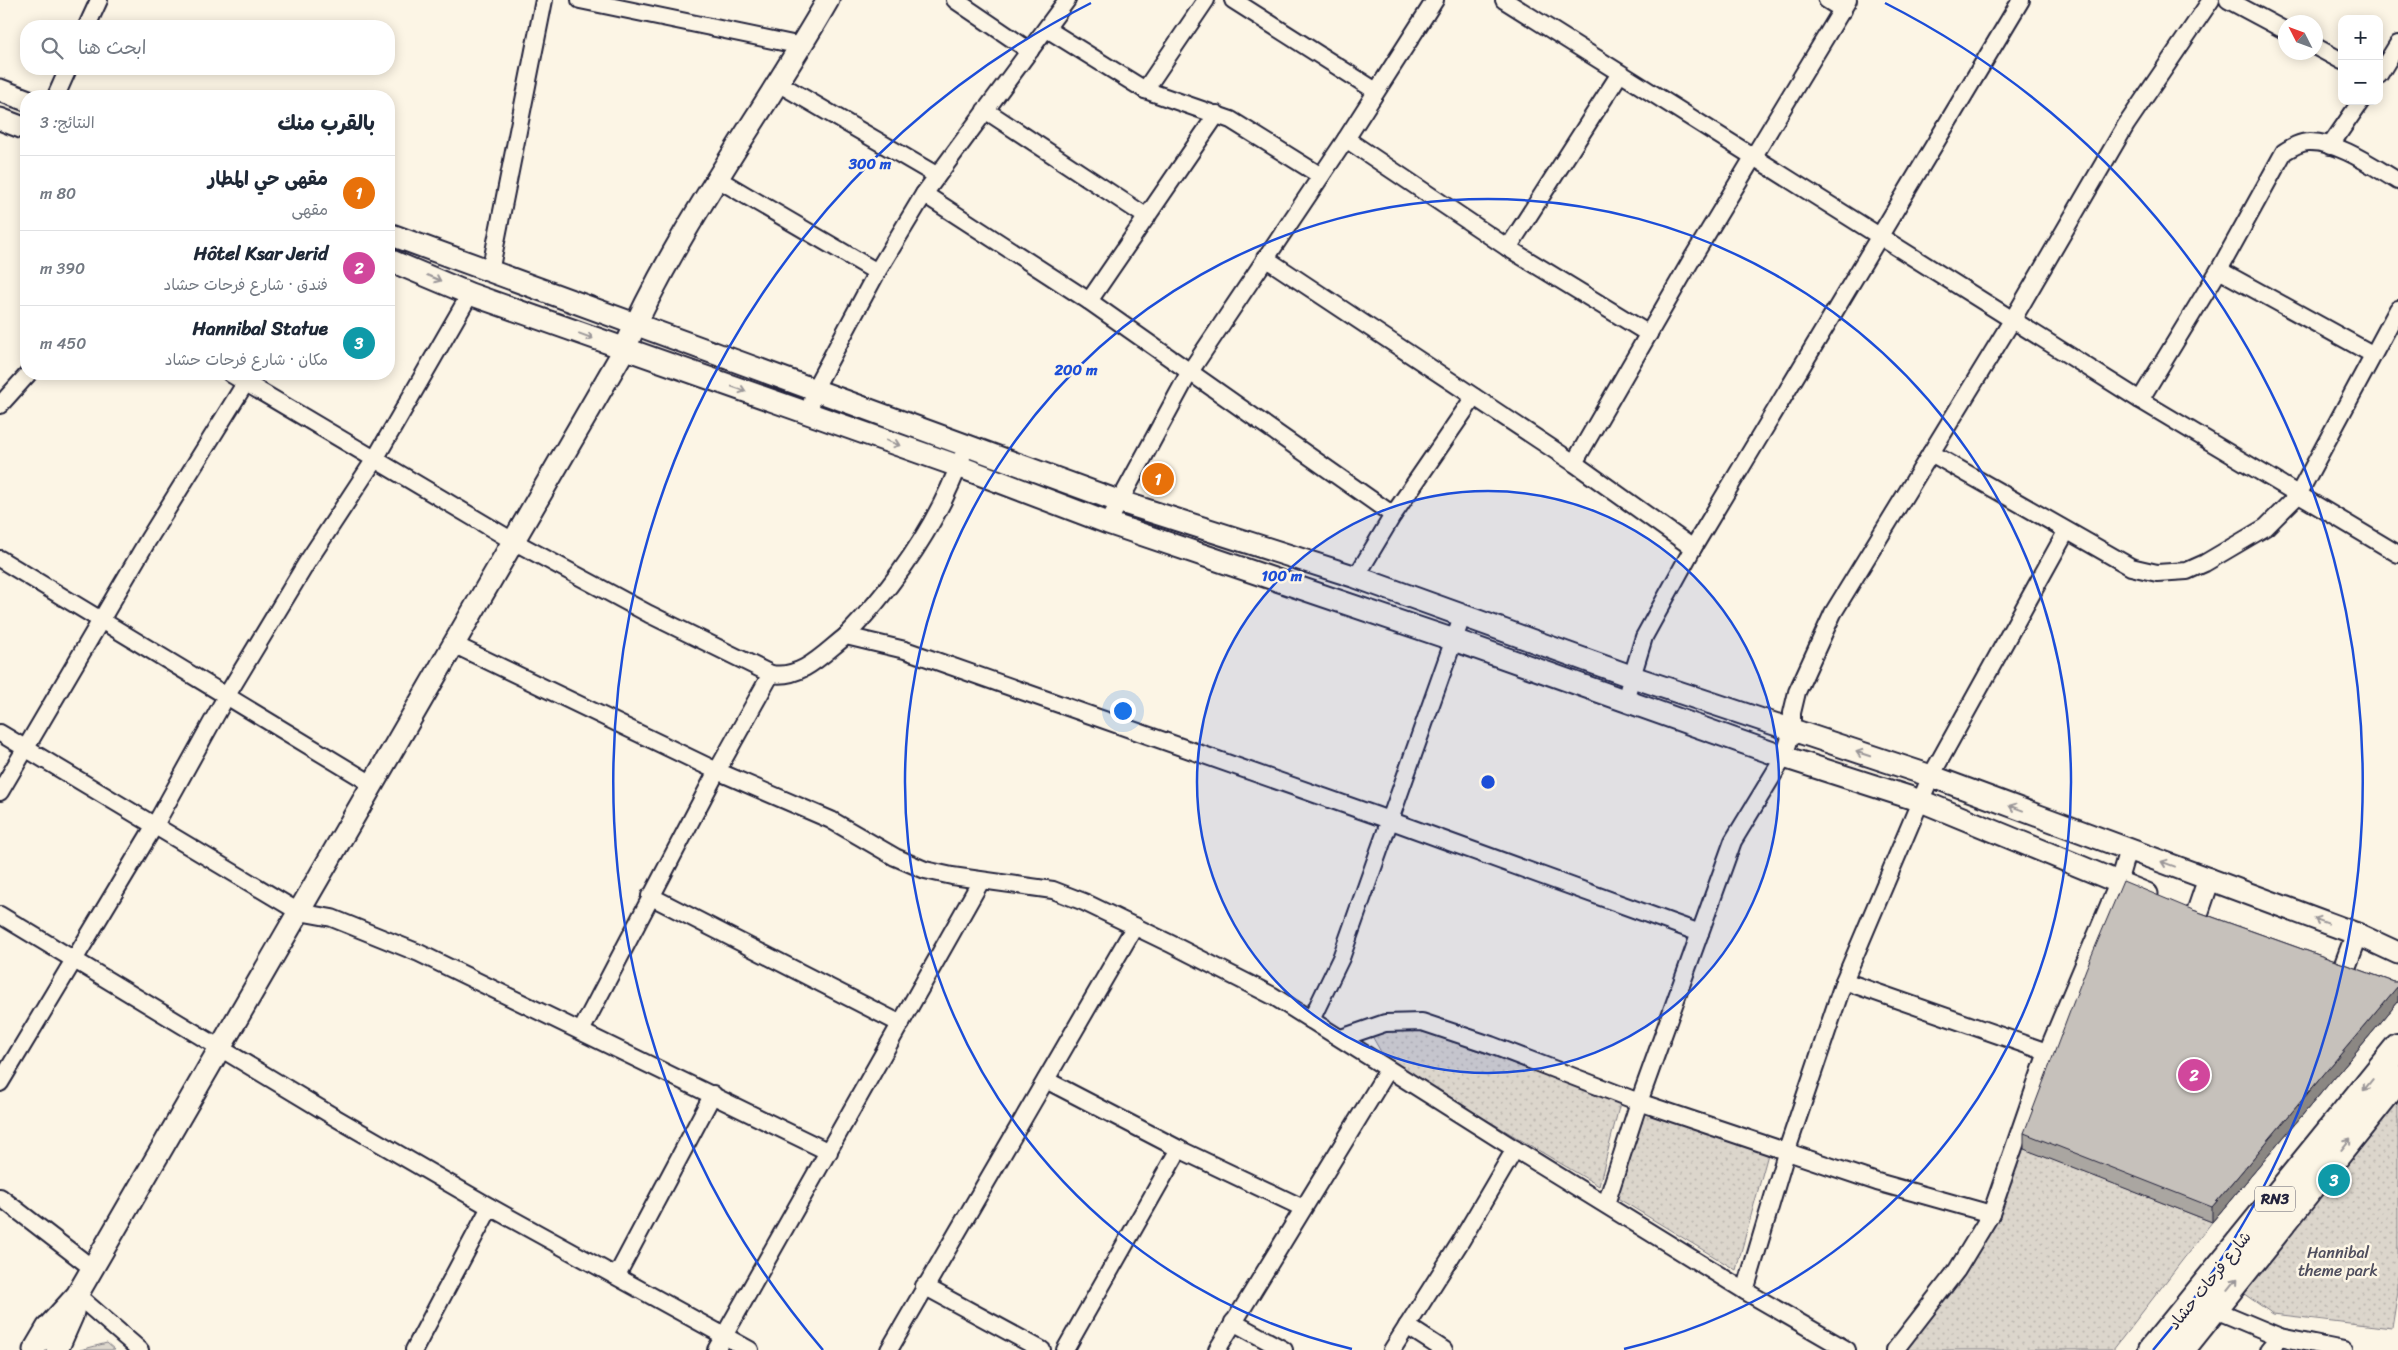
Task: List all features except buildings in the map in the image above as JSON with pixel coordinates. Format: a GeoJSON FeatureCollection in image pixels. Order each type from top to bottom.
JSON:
{"type":"FeatureCollection","features":[{"type":"Feature","properties":{"kind":"main road","name":"شارع فرحات حشاد"},"geometry":{"type":"LineString","coordinates":[[2152,1350],[2203,1304],[2283,1206],[2312,1170],[2398,1047]]}},
{"type":"Feature","properties":{"kind":"main road","name":"شارع فرحات حشاد"},"geometry":{"type":"LineString","coordinates":[[2312,1170],[2398,1079]]}},
{"type":"Feature","properties":{"kind":"main road","name":"شارع فرحات حشاد"},"geometry":{"type":"LineString","coordinates":[[2181,1350],[2203,1304]]}},
{"type":"Feature","properties":{"kind":"street"},"geometry":{"type":"LineString","coordinates":[[90,20],[99,0]]}},
{"type":"Feature","properties":{"kind":"street"},"geometry":{"type":"LineString","coordinates":[[490,272],[544,0]]}},
{"type":"Feature","properties":{"kind":"street"},"geometry":{"type":"LineString","coordinates":[[580,0],[802,46]]}},
{"type":"Feature","properties":{"kind":"street"},"geometry":{"type":"LineString","coordinates":[[34,1350],[47,1328],[77,1295],[624,350],[635,323],[716,178],[802,46],[828,0]]}},
{"type":"Feature","properties":{"kind":"street"},"geometry":{"type":"LineString","coordinates":[[956,0],[1030,51]]}},
{"type":"Feature","properties":{"kind":"street"},"geometry":{"type":"LineString","coordinates":[[809,414],[815,388],[877,272],[924,194],[936,175],[1067,0]]}},
{"type":"Feature","properties":{"kind":"street"},"geometry":{"type":"LineString","coordinates":[[1145,90],[1206,0]]}},
{"type":"Feature","properties":{"kind":"street"},"geometry":{"type":"LineString","coordinates":[[1233,0],[1376,91]]}},
{"type":"Feature","properties":{"kind":"street"},"geometry":{"type":"LineString","coordinates":[[1108,523],[1118,500],[1189,373],[1346,139],[1436,0]]}},
{"type":"Feature","properties":{"kind":"street"},"geometry":{"type":"LineString","coordinates":[[1504,0],[1619,75],[1881,235],[2140,400],[2398,554]]}},
{"type":"Feature","properties":{"kind":"street"},"geometry":{"type":"LineString","coordinates":[[1574,464],[1753,158],[1846,5],[1827,0]]}},
{"type":"Feature","properties":{"kind":"street"},"geometry":{"type":"LineString","coordinates":[[1625,700],[1644,637],[1693,548],[2021,0]]}},
{"type":"Feature","properties":{"kind":"street"},"geometry":{"type":"LineString","coordinates":[[1606,1204],[1639,1102],[1733,841],[1784,757],[1792,731],[1792,713],[1796,692],[1833,612],[2013,319],[2126,126],[2211,0]]}},
{"type":"Feature","properties":{"kind":"street"},"geometry":{"type":"LineString","coordinates":[[2228,0],[2278,27]]}},
{"type":"Feature","properties":{"kind":"street"},"geometry":{"type":"LineString","coordinates":[[1047,28],[1145,90],[1217,114],[1245,128],[1321,176]]}},
{"type":"Feature","properties":{"kind":"street"},"geometry":{"type":"LineString","coordinates":[[2383,68],[2398,44]]}},
{"type":"Feature","properties":{"kind":"street"},"geometry":{"type":"LineString","coordinates":[[2323,51],[2340,60]]}},
{"type":"Feature","properties":{"kind":"street"},"geometry":{"type":"LineString","coordinates":[[59,90],[65,75]]}},
{"type":"Feature","properties":{"kind":"street"},"geometry":{"type":"LineString","coordinates":[[1508,248],[1619,75]]}},
{"type":"Feature","properties":{"kind":"street"},"geometry":{"type":"LineString","coordinates":[[778,83],[936,175]]}},
{"type":"Feature","properties":{"kind":"street"},"geometry":{"type":"LineString","coordinates":[[0,90],[20,98]]}},
{"type":"Feature","properties":{"kind":"street"},"geometry":{"type":"LineString","coordinates":[[2330,146],[2358,105]]}},
{"type":"Feature","properties":{"kind":"street"},"geometry":{"type":"LineString","coordinates":[[985,110],[1147,217]]}},
{"type":"Feature","properties":{"kind":"street"},"geometry":{"type":"LineString","coordinates":[[1089,301],[1217,114]]}},
{"type":"Feature","properties":{"kind":"street"},"geometry":{"type":"LineString","coordinates":[[0,120],[20,127]]}},
{"type":"Feature","properties":{"kind":"street"},"geometry":{"type":"LineString","coordinates":[[1346,139],[1508,248],[1649,334]]}},
{"type":"Feature","properties":{"kind":"street"},"geometry":{"type":"LineString","coordinates":[[2140,400],[2219,270],[2284,152],[2295,145],[2310,142],[2330,146],[2352,154],[2398,181]]}},
{"type":"Feature","properties":{"kind":"street"},"geometry":{"type":"LineString","coordinates":[[716,178],[877,272]]}},
{"type":"Feature","properties":{"kind":"street"},"geometry":{"type":"LineString","coordinates":[[924,194],[1089,301],[1393,515]]}},
{"type":"Feature","properties":{"kind":"street"},"geometry":{"type":"LineString","coordinates":[[395,236],[1118,500],[1356,577],[1463,614],[1633,677],[1931,776],[2357,934],[2398,952]]}},
{"type":"Feature","properties":{"kind":"street"},"geometry":{"type":"LineString","coordinates":[[412,243],[397,263],[470,294],[624,350],[958,466],[1108,523],[1454,640],[1784,757],[1921,801],[2118,883],[2189,910],[2208,879]]}},
{"type":"Feature","properties":{"kind":"street"},"geometry":{"type":"LineString","coordinates":[[1265,258],[1574,464],[1693,548]]}},
{"type":"Feature","properties":{"kind":"street"},"geometry":{"type":"LineString","coordinates":[[2219,270],[2372,354]]}},
{"type":"Feature","properties":{"kind":"street"},"geometry":{"type":"LineString","coordinates":[[0,1083],[76,960],[155,825],[227,696],[306,564],[375,458],[470,294]]}},
{"type":"Feature","properties":{"kind":"street"},"geometry":{"type":"LineString","coordinates":[[1931,453],[2066,532],[2131,567],[2157,573],[2187,571],[2205,563],[2266,527],[2298,495],[2372,354],[2398,309]]}},
{"type":"Feature","properties":{"kind":"street"},"geometry":{"type":"LineString","coordinates":[[0,404],[22,380]]}},
{"type":"Feature","properties":{"kind":"street"},"geometry":{"type":"LineString","coordinates":[[0,792],[240,380]]}},
{"type":"Feature","properties":{"kind":"street"},"geometry":{"type":"LineString","coordinates":[[247,380],[513,541],[649,614],[771,674],[784,676],[806,668],[846,636],[890,588],[940,511],[966,446]]}},
{"type":"Feature","properties":{"kind":"street"},"geometry":{"type":"LineString","coordinates":[[1356,577],[1393,515],[1474,397]]}},
{"type":"Feature","properties":{"kind":"street"},"geometry":{"type":"LineString","coordinates":[[1745,1291],[1787,1150],[1844,981],[1931,776],[2066,532]]}},
{"type":"Feature","properties":{"kind":"street"},"geometry":{"type":"LineString","coordinates":[[0,559],[372,784]]}},
{"type":"Feature","properties":{"kind":"street"},"geometry":{"type":"LineString","coordinates":[[1311,1020],[1341,958],[1463,614]]}},
{"type":"Feature","properties":{"kind":"street"},"geometry":{"type":"LineString","coordinates":[[846,636],[905,650],[1389,820],[1700,933]]}},
{"type":"Feature","properties":{"kind":"street"},"geometry":{"type":"LineString","coordinates":[[453,644],[717,771],[831,820],[895,858],[925,870],[981,881],[1053,890],[1135,926],[1242,980],[1341,1038],[1388,1070],[1745,1291],[1847,1350]]}},
{"type":"Feature","properties":{"kind":"street"},"geometry":{"type":"LineString","coordinates":[[581,1031],[650,896],[771,674]]}},
{"type":"Feature","properties":{"kind":"street"},"geometry":{"type":"LineString","coordinates":[[0,733],[299,912],[332,918],[403,946],[713,1094],[829,1152]]}},
{"type":"Feature","properties":{"kind":"street"},"geometry":{"type":"LineString","coordinates":[[1895,1350],[1957,1270],[1991,1214],[2047,1052],[2118,883],[2128,849]]}},
{"type":"Feature","properties":{"kind":"street"},"geometry":{"type":"LineString","coordinates":[[716,1350],[981,881]]}},
{"type":"Feature","properties":{"kind":"street"},"geometry":{"type":"LineString","coordinates":[[650,896],[901,1024]]}},
{"type":"Feature","properties":{"kind":"street"},"geometry":{"type":"LineString","coordinates":[[0,915],[490,1207],[617,1275],[750,1350]]}},
{"type":"Feature","properties":{"kind":"street"},"geometry":{"type":"LineString","coordinates":[[889,1350],[924,1286],[1135,926]]}},
{"type":"Feature","properties":{"kind":"street"},"geometry":{"type":"LineString","coordinates":[[2345,966],[2357,934]]}},
{"type":"Feature","properties":{"kind":"street"},"geometry":{"type":"LineString","coordinates":[[1844,981],[2047,1052]]}},
{"type":"Feature","properties":{"kind":"street"},"geometry":{"type":"LineString","coordinates":[[1341,1038],[1385,1023],[1422,1022],[1484,1042],[1639,1102],[1787,1150],[1877,1182],[1991,1214]]}},
{"type":"Feature","properties":{"kind":"street"},"geometry":{"type":"LineString","coordinates":[[1217,1350],[1388,1070]]}},
{"type":"Feature","properties":{"kind":"street"},"geometry":{"type":"LineString","coordinates":[[1046,1080],[1179,1149],[1303,1208]]}},
{"type":"Feature","properties":{"kind":"street"},"geometry":{"type":"LineString","coordinates":[[617,1275],[713,1094]]}},
{"type":"Feature","properties":{"kind":"street"},"geometry":{"type":"LineString","coordinates":[[1065,1350],[1179,1149]]}},
{"type":"Feature","properties":{"kind":"street"},"geometry":{"type":"LineString","coordinates":[[1392,1350],[1461,1241],[1515,1149]]}},
{"type":"Feature","properties":{"kind":"street"},"geometry":{"type":"LineString","coordinates":[[0,1196],[92,1268]]}},
{"type":"Feature","properties":{"kind":"street"},"geometry":{"type":"LineString","coordinates":[[414,1350],[490,1207]]}},
{"type":"Feature","properties":{"kind":"street"},"geometry":{"type":"LineString","coordinates":[[924,1286],[1042,1350]]}},
{"type":"Feature","properties":{"kind":"street"},"geometry":{"type":"LineString","coordinates":[[57,1350],[72,1316],[77,1295]]}},
{"type":"Feature","properties":{"kind":"street"},"geometry":{"type":"LineString","coordinates":[[77,1295],[140,1350]]}},
{"type":"Feature","properties":{"kind":"street"},"geometry":{"type":"LineString","coordinates":[[2203,1304],[2280,1337],[2344,1350]]}},
{"type":"Feature","properties":{"kind":"street"},"geometry":{"type":"LineString","coordinates":[[1234,1322],[1284,1350]]}},
{"type":"Feature","properties":{"kind":"street"},"geometry":{"type":"LineString","coordinates":[[1407,1326],[1444,1350]]}},
{"type":"Feature","properties":{"kind":"street"},"geometry":{"type":"LineString","coordinates":[[2269,1350],[2280,1337]]}},
{"type":"Feature","properties":{"kind":"green space"},"geometry":{"type":"Polygon","coordinates":[[[1395,1027],[1430,1033],[1620,1103],[1599,1186],[1397,1067],[1381,1052],[1372,1036],[1395,1027]]]}},
{"type":"Feature","properties":{"kind":"green space","name":"Hannibal theme park"},"geometry":{"type":"Polygon","coordinates":[[[2398,1094],[2398,1291],[2392,1328],[2273,1314],[2237,1289],[2398,1094]]]}},
{"type":"Feature","properties":{"kind":"green space"},"geometry":{"type":"Polygon","coordinates":[[[1643,1107],[1768,1154],[1736,1270],[1614,1196],[1643,1107]]]}},
{"type":"Feature","properties":{"kind":"green space"},"geometry":{"type":"Polygon","coordinates":[[[2023,1148],[2212,1222],[2113,1350],[1902,1350],[1998,1218],[2023,1148]]]}},
{"type":"Feature","properties":{"kind":"green space"},"geometry":{"type":"Polygon","coordinates":[[[107,1343],[115,1350],[80,1350],[107,1343]]]}},
{"type":"Feature","properties":{"kind":"place","name":"مقهى حي المطار"},"geometry":{"type":"Point","coordinates":[1158,479]}},
{"type":"Feature","properties":{"kind":"place","name":"Hôtel Ksar Jerid"},"geometry":{"type":"Point","coordinates":[2194,1075]}},
{"type":"Feature","properties":{"kind":"place","name":"Hannibal Statue"},"geometry":{"type":"Point","coordinates":[2334,1180]}}]}
